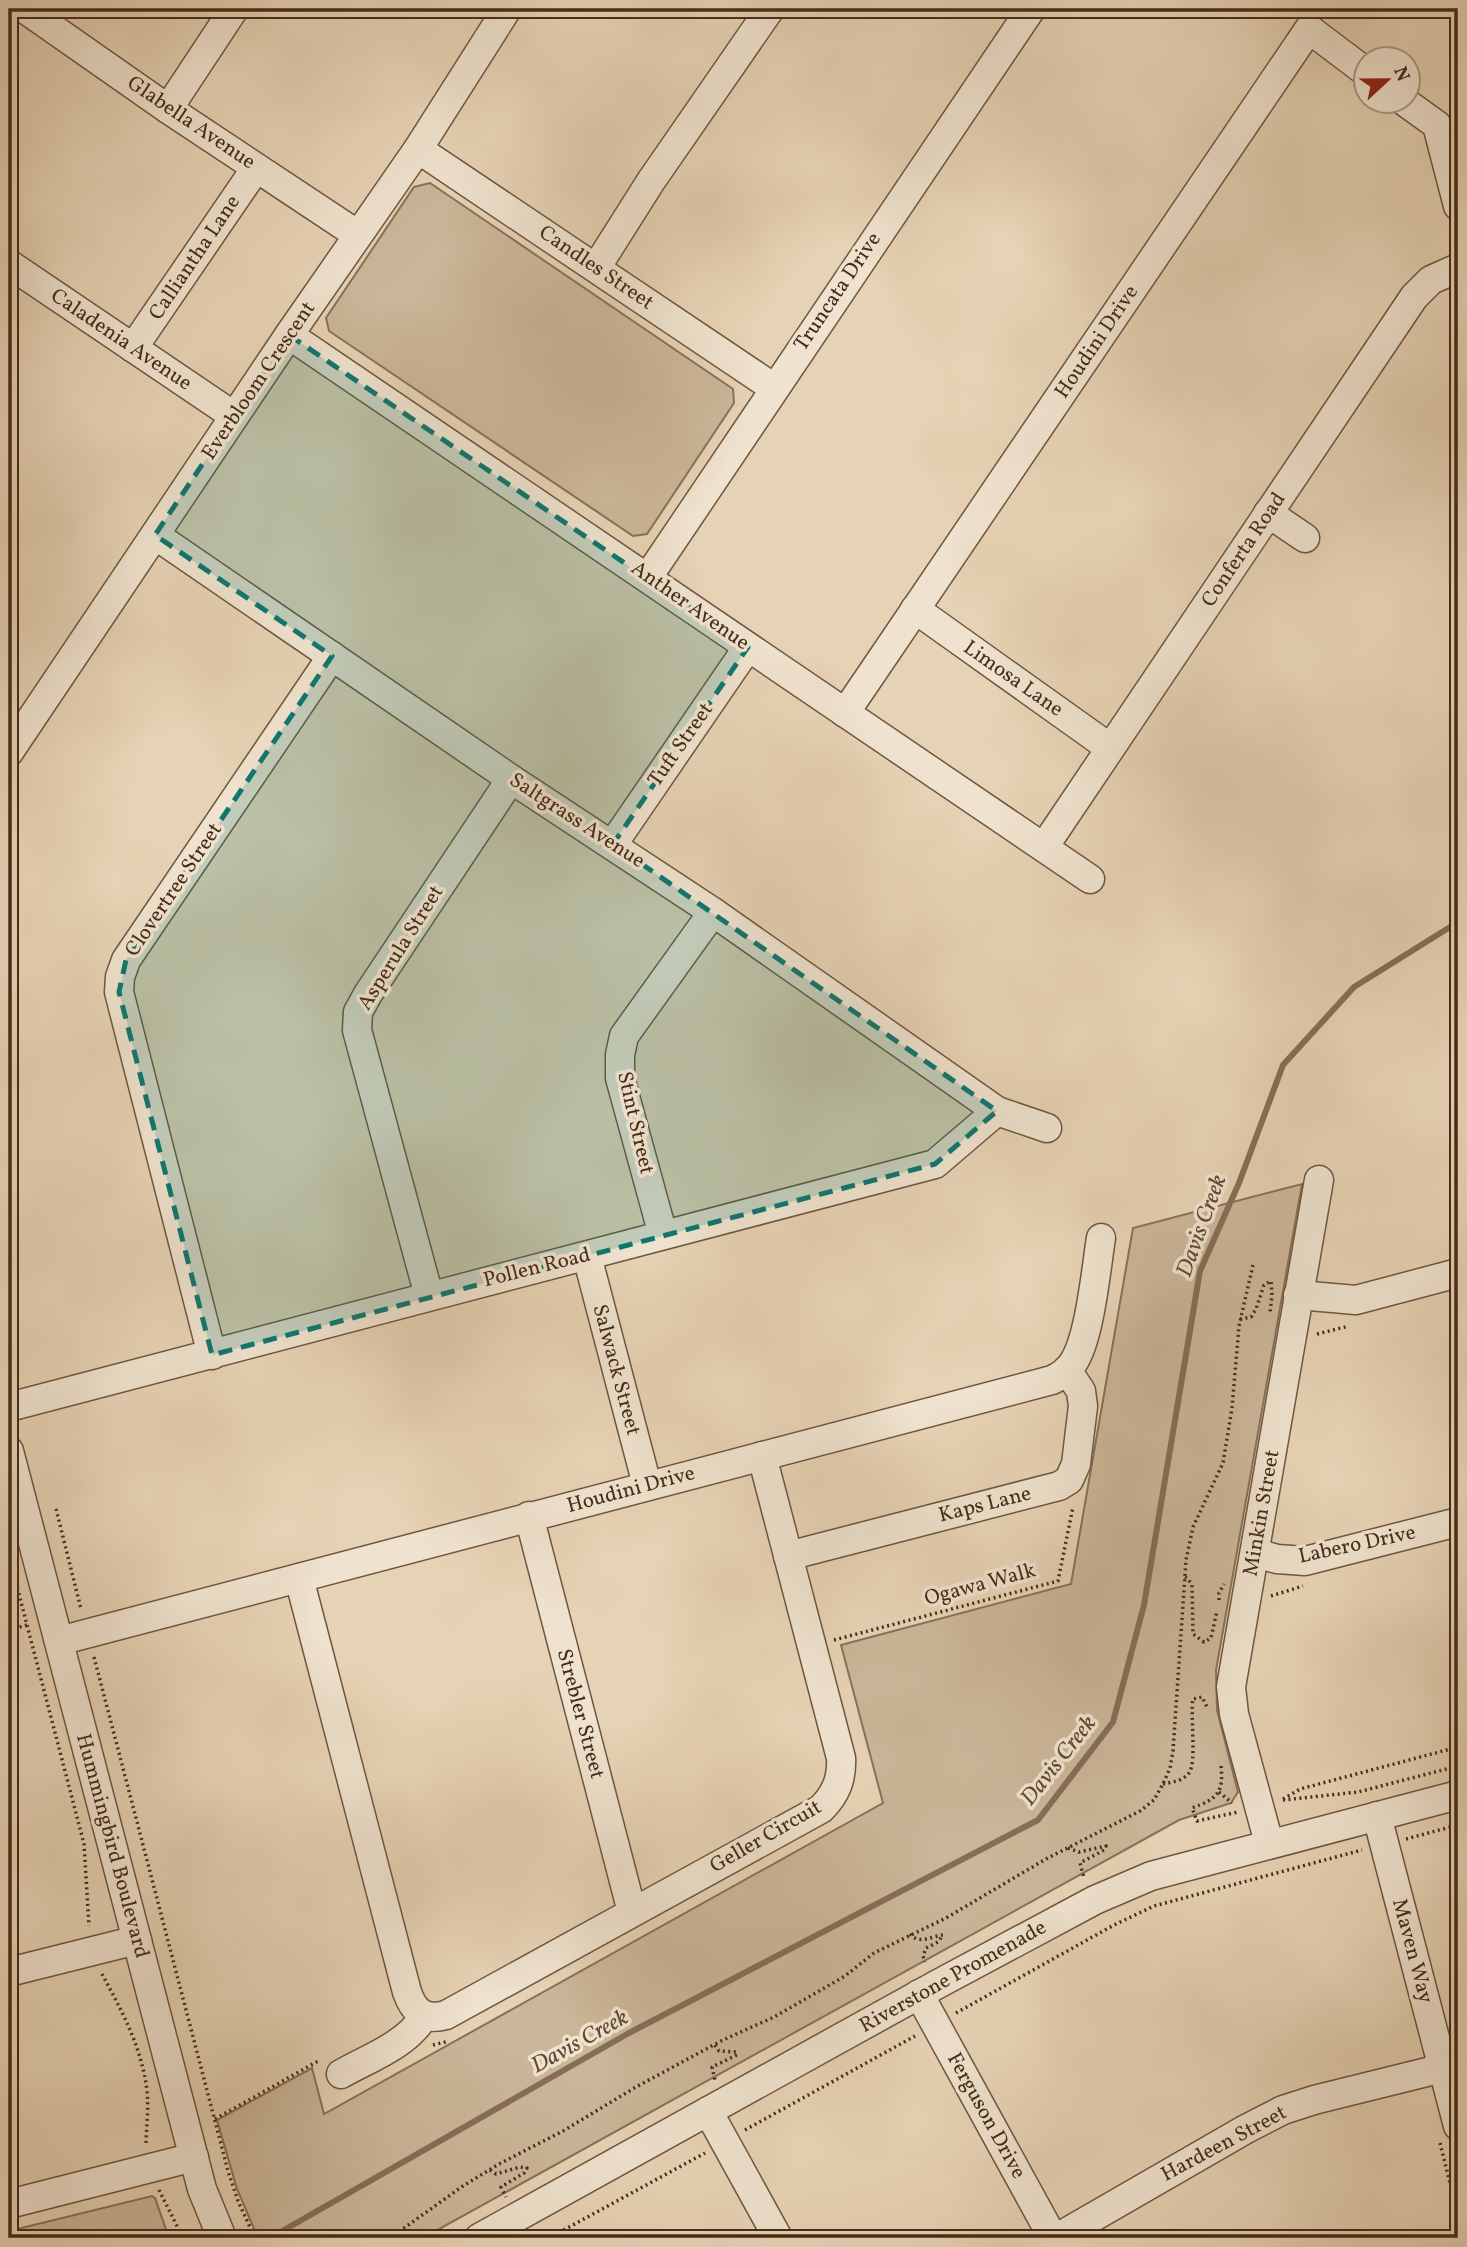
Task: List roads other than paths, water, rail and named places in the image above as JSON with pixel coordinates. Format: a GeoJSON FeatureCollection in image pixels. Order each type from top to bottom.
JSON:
{"type":"FeatureCollection","features":[{"type":"Feature","properties":{"kind":"street","name":"Glabella Avenue"},"geometry":{"type":"LineString","coordinates":[[25,9],[168,109],[358,235]]}},
{"type":"Feature","properties":{"kind":"street","name":"Everbloom Crescent"},"geometry":{"type":"LineString","coordinates":[[9,752],[234,416],[418,149],[507,9]]}},
{"type":"Feature","properties":{"kind":"street"},"geometry":{"type":"LineString","coordinates":[[596,268],[651,181],[770,9]]}},
{"type":"Feature","properties":{"kind":"street","name":"Truncata Drive"},"geometry":{"type":"LineString","coordinates":[[648,577],[1031,9]]}},
{"type":"Feature","properties":{"kind":"street"},"geometry":{"type":"LineString","coordinates":[[168,109],[231,10]]}},
{"type":"Feature","properties":{"kind":"street","name":"Houdini Drive"},"geometry":{"type":"LineString","coordinates":[[845,713],[1309,29],[1352,61]]}},
{"type":"Feature","properties":{"kind":"street"},"geometry":{"type":"LineString","coordinates":[[1422,114],[1437,125],[1458,206]]}},
{"type":"Feature","properties":{"kind":"street","name":"Candles Street"},"geometry":{"type":"LineString","coordinates":[[418,149],[774,388]]}},
{"type":"Feature","properties":{"kind":"street","name":"Calliantha Lane"},"geometry":{"type":"LineString","coordinates":[[133,348],[256,168]]}},
{"type":"Feature","properties":{"kind":"street","name":"Caladenia Avenue"},"geometry":{"type":"LineString","coordinates":[[9,264],[234,416]]}},
{"type":"Feature","properties":{"kind":"street","name":"Conferta Road"},"geometry":{"type":"LineString","coordinates":[[1044,847],[1414,297],[1430,280],[1458,268]]}},
{"type":"Feature","properties":{"kind":"street","name":"Anther Avenue"},"geometry":{"type":"LineString","coordinates":[[289,335],[1090,878]]}},
{"type":"Feature","properties":{"kind":"street"},"geometry":{"type":"LineString","coordinates":[[1268,513],[1305,538]]}},
{"type":"Feature","properties":{"kind":"street","name":"Saltgrass Avenue"},"geometry":{"type":"LineString","coordinates":[[155,535],[511,779],[713,912],[997,1111]]}},
{"type":"Feature","properties":{"kind":"street","name":"Limosa Lane"},"geometry":{"type":"LineString","coordinates":[[915,609],[1111,748]]}},
{"type":"Feature","properties":{"kind":"street","name":"Tuft Street"},"geometry":{"type":"LineString","coordinates":[[613,844],[748,647]]}},
{"type":"Feature","properties":{"kind":"street","name":"Clovertree Street"},"geometry":{"type":"LineString","coordinates":[[212,1355],[119,992],[120,977],[126,960],[332,656]]}},
{"type":"Feature","properties":{"kind":"street","name":"Asperula Street"},"geometry":{"type":"LineString","coordinates":[[429,1296],[357,1030],[358,1012],[511,779]]}},
{"type":"Feature","properties":{"kind":"street","name":"Stint Street"},"geometry":{"type":"LineString","coordinates":[[663,1235],[620,1078],[620,1055],[624,1036],[713,912]]}},
{"type":"Feature","properties":{"kind":"street"},"geometry":{"type":"LineString","coordinates":[[997,1111],[1047,1128]]}},
{"type":"Feature","properties":{"kind":"street","name":"Pollen Road"},"geometry":{"type":"LineString","coordinates":[[9,1407],[935,1164],[997,1111]]}},
{"type":"Feature","properties":{"kind":"street","name":"Minkin Street"},"geometry":{"type":"LineString","coordinates":[[1269,1843],[1234,1714],[1232,1671],[1256,1553],[1319,1180]]}},
{"type":"Feature","properties":{"kind":"street"},"geometry":{"type":"LineString","coordinates":[[1068,1370],[1083,1342],[1101,1238]]}},
{"type":"Feature","properties":{"kind":"street","name":"Salwack Street"},"geometry":{"type":"LineString","coordinates":[[587,1255],[647,1485]]}},
{"type":"Feature","properties":{"kind":"street"},"geometry":{"type":"LineString","coordinates":[[1298,1295],[1356,1300],[1458,1273]]}},
{"type":"Feature","properties":{"kind":"street","name":"Houdini Drive"},"geometry":{"type":"LineString","coordinates":[[59,1641],[1052,1380],[1068,1370]]}},
{"type":"Feature","properties":{"kind":"street","name":"Kaps Lane"},"geometry":{"type":"LineString","coordinates":[[788,1556],[1059,1486],[1069,1480],[1076,1464],[1083,1406],[1080,1391],[1068,1370]]}},
{"type":"Feature","properties":{"kind":"street","name":"Hummingbird Boulevard"},"geometry":{"type":"LineString","coordinates":[[9,1451],[202,2189],[222,2238]]}},
{"type":"Feature","properties":{"kind":"street","name":"Geller Circuit"},"geometry":{"type":"LineString","coordinates":[[424,2016],[438,2017],[453,2013],[821,1809],[830,1801],[842,1774],[841,1758],[762,1456]]}},
{"type":"Feature","properties":{"kind":"street","name":"Strebler Street"},"geometry":{"type":"LineString","coordinates":[[529,1516],[632,1912]]}},
{"type":"Feature","properties":{"kind":"street","name":"Labero Drive"},"geometry":{"type":"LineString","coordinates":[[1256,1553],[1277,1559],[1305,1561],[1458,1522]]}},
{"type":"Feature","properties":{"kind":"street"},"geometry":{"type":"LineString","coordinates":[[299,1578],[407,1992],[413,2007],[424,2016],[417,2028],[404,2039],[341,2074]]}},
{"type":"Feature","properties":{"kind":"street","name":"Riverstone Promenade"},"geometry":{"type":"LineString","coordinates":[[493,2235],[708,2111],[1095,1900],[1151,1876],[1458,1795]]}},
{"type":"Feature","properties":{"kind":"street","name":"Maven Way"},"geometry":{"type":"LineString","coordinates":[[1377,1816],[1458,2126]]}},
{"type":"Feature","properties":{"kind":"street"},"geometry":{"type":"LineString","coordinates":[[9,1972],[137,1940]]}},
{"type":"Feature","properties":{"kind":"street","name":"Ferguson Drive"},"geometry":{"type":"LineString","coordinates":[[928,1989],[925,2030],[1055,2238]]}},
{"type":"Feature","properties":{"kind":"street","name":"Hardeen Street"},"geometry":{"type":"LineString","coordinates":[[1055,2238],[1283,2110],[1443,2068]]}},
{"type":"Feature","properties":{"kind":"street"},"geometry":{"type":"LineString","coordinates":[[708,2111],[778,2238]]}},
{"type":"Feature","properties":{"kind":"street"},"geometry":{"type":"LineString","coordinates":[[9,2204],[194,2157]]}},
{"type":"Feature","properties":{"kind":"waterway","name":"Davis Creek"},"geometry":{"type":"LineString","coordinates":[[270,2238],[629,2033],[1038,1820],[1113,1722],[1144,1605],[1200,1271],[1239,1183],[1283,1065],[1354,987],[1458,922]]}}]}
